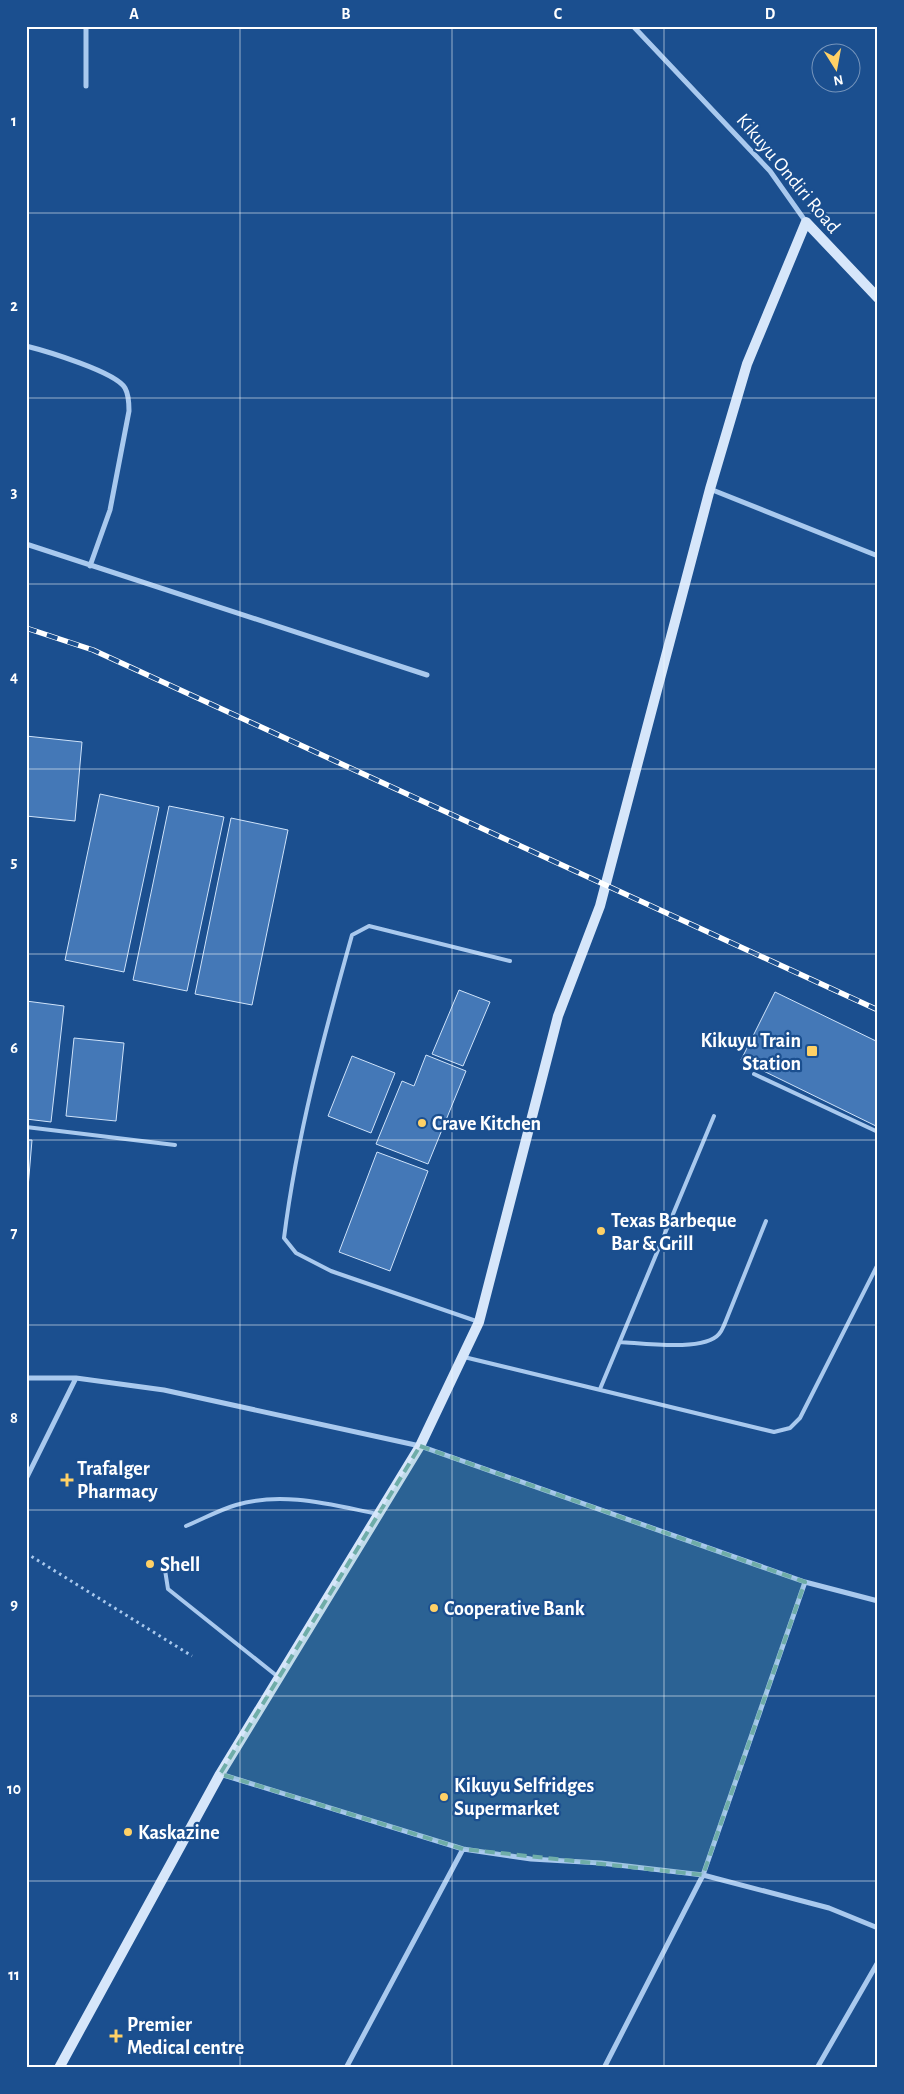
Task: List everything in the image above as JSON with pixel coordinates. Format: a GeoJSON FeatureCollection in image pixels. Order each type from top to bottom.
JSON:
{"type":"FeatureCollection","features":[{"type":"Feature","properties":{"kind":"street"},"geometry":{"type":"LineString","coordinates":[[86,26],[86,86]]}},
{"type":"Feature","properties":{"kind":"street","name":"Kikuyu Ondiri Road"},"geometry":{"type":"LineString","coordinates":[[633,26],[770,171],[806,222],[878,298]]}},
{"type":"Feature","properties":{"kind":"street"},"geometry":{"type":"LineString","coordinates":[[59,2068],[220,1774],[420,1446],[479,1322],[558,1016],[600,906],[710,489],[747,364],[806,222]]}},
{"type":"Feature","properties":{"kind":"street"},"geometry":{"type":"LineString","coordinates":[[26,346],[57,354],[107,376],[125,387],[128,395],[130,411],[110,510],[90,566]]}},
{"type":"Feature","properties":{"kind":"street"},"geometry":{"type":"LineString","coordinates":[[710,489],[878,556]]}},
{"type":"Feature","properties":{"kind":"street"},"geometry":{"type":"LineString","coordinates":[[26,544],[427,675]]}},
{"type":"Feature","properties":{"kind":"street"},"geometry":{"type":"LineString","coordinates":[[26,1378],[76,1378],[164,1390],[420,1446],[805,1582],[878,1601]]}},
{"type":"Feature","properties":{"kind":"street"},"geometry":{"type":"LineString","coordinates":[[26,1479],[76,1378]]}},
{"type":"Feature","properties":{"kind":"street"},"geometry":{"type":"LineString","coordinates":[[604,2068],[703,1875],[805,1582]]}},
{"type":"Feature","properties":{"kind":"street"},"geometry":{"type":"LineString","coordinates":[[220,1774],[416,1837],[463,1849],[531,1859],[601,1863],[703,1875],[829,1908],[878,1928]]}},
{"type":"Feature","properties":{"kind":"street"},"geometry":{"type":"LineString","coordinates":[[346,2068],[463,1849]]}},
{"type":"Feature","properties":{"kind":"street"},"geometry":{"type":"LineString","coordinates":[[817,2068],[878,1962]]}},
{"type":"Feature","properties":{"kind":"lane"},"geometry":{"type":"LineString","coordinates":[[479,1322],[331,1271],[296,1254],[284,1238],[291,1183],[320,1052],[352,935],[369,926],[510,961]]}},
{"type":"Feature","properties":{"kind":"lane"},"geometry":{"type":"LineString","coordinates":[[754,1074],[878,1132]]}},
{"type":"Feature","properties":{"kind":"lane"},"geometry":{"type":"LineString","coordinates":[[600,1389],[714,1116]]}},
{"type":"Feature","properties":{"kind":"lane"},"geometry":{"type":"LineString","coordinates":[[26,1127],[175,1145]]}},
{"type":"Feature","properties":{"kind":"lane"},"geometry":{"type":"LineString","coordinates":[[620,1342],[690,1344],[714,1338],[720,1334],[766,1221]]}},
{"type":"Feature","properties":{"kind":"lane"},"geometry":{"type":"LineString","coordinates":[[462,1357],[774,1432],[790,1428],[800,1418],[878,1264]]}},
{"type":"Feature","properties":{"kind":"lane"},"geometry":{"type":"LineString","coordinates":[[186,1526],[236,1504],[278,1498],[315,1501],[379,1514]]}},
{"type":"Feature","properties":{"kind":"lane"},"geometry":{"type":"LineString","coordinates":[[165,1570],[168,1589],[279,1677]]}},
{"type":"Feature","properties":{"kind":"path"},"geometry":{"type":"LineString","coordinates":[[26,1553],[192,1656]]}},
{"type":"Feature","properties":{"kind":"highlighted area"},"geometry":{"type":"Polygon","coordinates":[[[420,1446],[805,1582],[703,1875],[463,1849],[220,1774],[420,1446]]]}},
{"type":"Feature","properties":{"kind":"building"},"geometry":{"type":"Polygon","coordinates":[[[26,736],[82,742],[75,821],[26,816],[26,736]]]}},
{"type":"Feature","properties":{"kind":"building"},"geometry":{"type":"Polygon","coordinates":[[[100,794],[159,807],[124,972],[65,960],[100,794]]]}},
{"type":"Feature","properties":{"kind":"building"},"geometry":{"type":"Polygon","coordinates":[[[169,806],[224,817],[187,991],[133,980],[169,806]]]}},
{"type":"Feature","properties":{"kind":"building"},"geometry":{"type":"Polygon","coordinates":[[[231,818],[288,830],[252,1005],[195,994],[231,818]]]}},
{"type":"Feature","properties":{"kind":"building"},"geometry":{"type":"Polygon","coordinates":[[[459,990],[490,1002],[463,1066],[432,1054],[459,990]]]}},
{"type":"Feature","properties":{"kind":"building","name":"Kikuyu Train Station"},"geometry":{"type":"Polygon","coordinates":[[[775,992],[878,1042],[878,1127],[741,1060],[775,992]]]}},
{"type":"Feature","properties":{"kind":"building"},"geometry":{"type":"Polygon","coordinates":[[[26,1001],[64,1006],[51,1122],[26,1119],[26,1001]]]}},
{"type":"Feature","properties":{"kind":"building"},"geometry":{"type":"Polygon","coordinates":[[[74,1038],[124,1043],[116,1121],[66,1116],[74,1038]]]}},
{"type":"Feature","properties":{"kind":"building"},"geometry":{"type":"Polygon","coordinates":[[[426,1055],[466,1071],[428,1164],[376,1144],[402,1081],[414,1086],[426,1055]]]}},
{"type":"Feature","properties":{"kind":"building"},"geometry":{"type":"Polygon","coordinates":[[[352,1056],[395,1073],[371,1133],[328,1116],[352,1056]]]}},
{"type":"Feature","properties":{"kind":"building"},"geometry":{"type":"Polygon","coordinates":[[[26,1140],[32,1140],[26,1212],[26,1140]]]}},
{"type":"Feature","properties":{"kind":"building"},"geometry":{"type":"Polygon","coordinates":[[[377,1152],[428,1171],[390,1271],[339,1252],[377,1152]]]}},
{"type":"Feature","properties":{"kind":"railway"},"geometry":{"type":"LineString","coordinates":[[26,628],[93,650],[878,1010]]}},
{"type":"Feature","properties":{"kind":"place","name":"Kikuyu Train Station"},"geometry":{"type":"Point","coordinates":[812,1051]}},
{"type":"Feature","properties":{"kind":"place","name":"Crave Kitchen"},"geometry":{"type":"Point","coordinates":[422,1123]}},
{"type":"Feature","properties":{"kind":"place","name":"Texas Barbeque Bar & Grill"},"geometry":{"type":"Point","coordinates":[601,1231]}},
{"type":"Feature","properties":{"kind":"place","name":"Trafalger Pharmacy"},"geometry":{"type":"Point","coordinates":[67,1480]}},
{"type":"Feature","properties":{"kind":"place","name":"Shell"},"geometry":{"type":"Point","coordinates":[150,1564]}},
{"type":"Feature","properties":{"kind":"place","name":"Cooperative Bank"},"geometry":{"type":"Point","coordinates":[434,1608]}},
{"type":"Feature","properties":{"kind":"place","name":"Kikuyu Selfridges Supermarket"},"geometry":{"type":"Point","coordinates":[444,1797]}},
{"type":"Feature","properties":{"kind":"place","name":"Kaskazine"},"geometry":{"type":"Point","coordinates":[128,1832]}},
{"type":"Feature","properties":{"kind":"place","name":"Premier Medical centre"},"geometry":{"type":"Point","coordinates":[116,2036]}}]}
